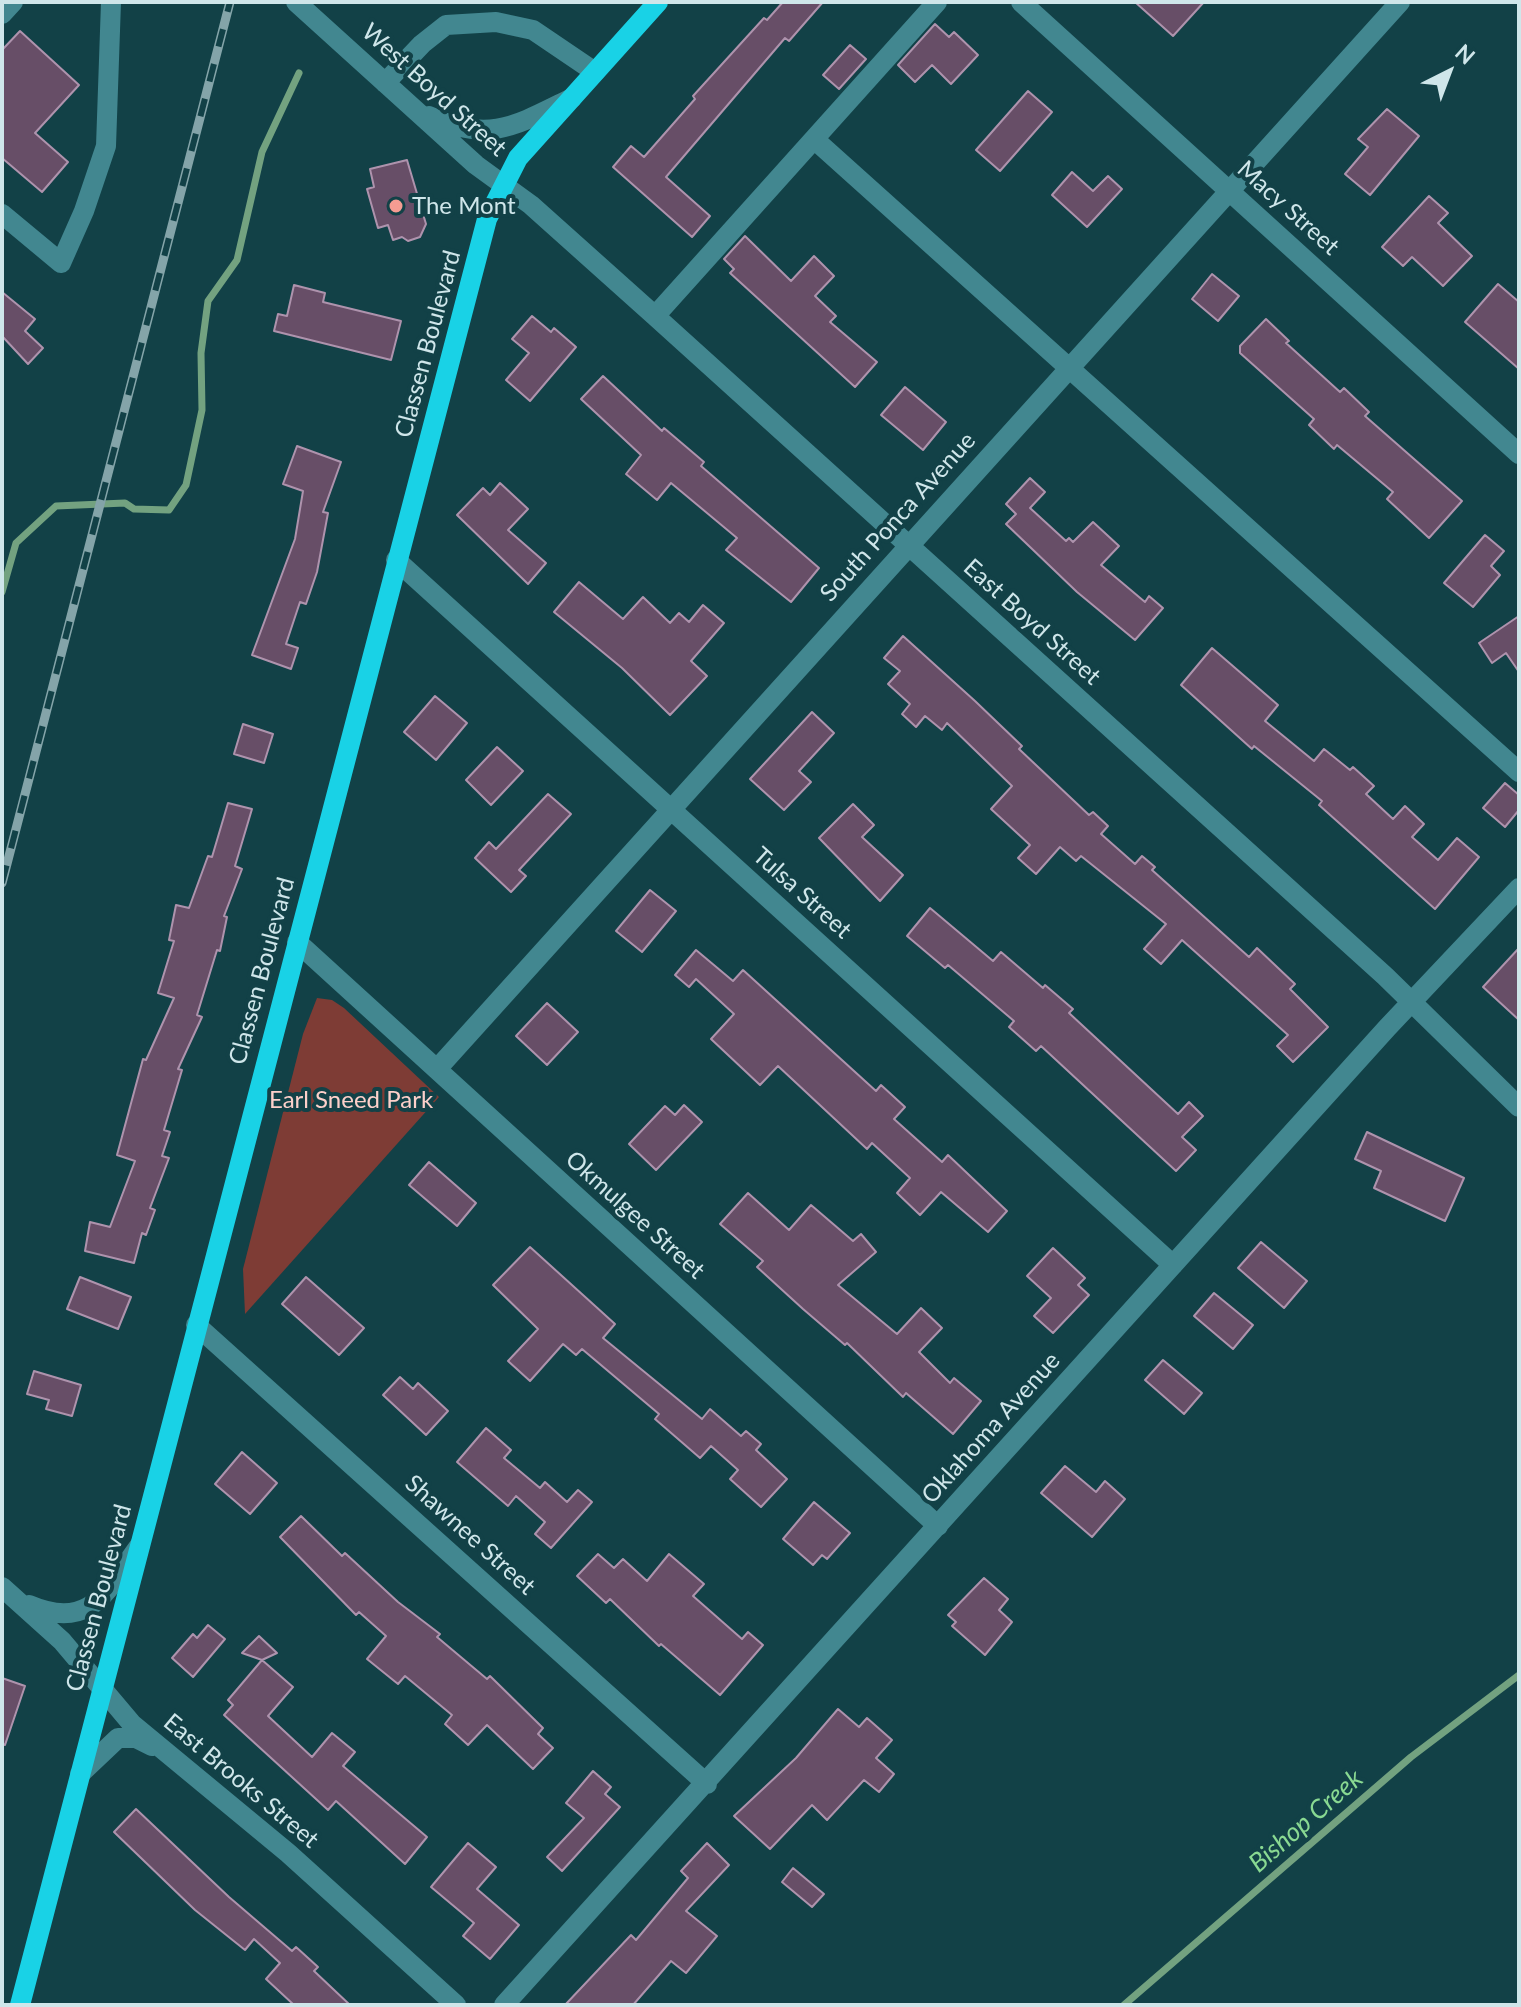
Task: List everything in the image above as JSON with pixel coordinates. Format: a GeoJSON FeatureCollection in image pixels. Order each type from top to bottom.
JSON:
{"type":"FeatureCollection","features":[{"type":"Feature","properties":{"kind":"main road","name":"Classen Boulevard"},"geometry":{"type":"LineString","coordinates":[[20,2005],[487,219],[518,158],[658,2]]}},
{"type":"Feature","properties":{"kind":"street"},"geometry":{"type":"LineString","coordinates":[[2,14],[13,2]]}},
{"type":"Feature","properties":{"kind":"street"},"geometry":{"type":"LineString","coordinates":[[2,214],[61,263],[84,211],[106,146],[111,2]]}},
{"type":"Feature","properties":{"kind":"street"},"geometry":{"type":"LineString","coordinates":[[655,316],[937,2]]}},
{"type":"Feature","properties":{"kind":"street","name":"Macy Street"},"geometry":{"type":"LineString","coordinates":[[1021,2],[1519,454]]}},
{"type":"Feature","properties":{"kind":"street","name":"South Ponca Avenue"},"geometry":{"type":"LineString","coordinates":[[437,1069],[1400,2]]}},
{"type":"Feature","properties":{"kind":"street","name":"West Boyd Street"},"geometry":{"type":"LineString","coordinates":[[298,3],[503,185]]}},
{"type":"Feature","properties":{"kind":"street"},"geometry":{"type":"LineString","coordinates":[[385,83],[422,44],[446,25],[496,22],[533,30],[595,72]]}},
{"type":"Feature","properties":{"kind":"street"},"geometry":{"type":"LineString","coordinates":[[414,108],[443,122],[487,132],[522,123],[572,98]]}},
{"type":"Feature","properties":{"kind":"street"},"geometry":{"type":"LineString","coordinates":[[814,139],[1519,772]]}},
{"type":"Feature","properties":{"kind":"street","name":"East Boyd Street"},"geometry":{"type":"LineString","coordinates":[[503,185],[531,205],[655,316],[1413,1002],[1519,1107]]}},
{"type":"Feature","properties":{"kind":"street","name":"Tulsa Street"},"geometry":{"type":"LineString","coordinates":[[396,560],[1173,1265]]}},
{"type":"Feature","properties":{"kind":"street","name":"Oklahoma Avenue"},"geometry":{"type":"LineString","coordinates":[[504,2005],[1173,1265],[1519,888]]}},
{"type":"Feature","properties":{"kind":"street","name":"Okmulgee Street"},"geometry":{"type":"LineString","coordinates":[[297,942],[938,1526]]}},
{"type":"Feature","properties":{"kind":"street","name":"Shawnee Street"},"geometry":{"type":"LineString","coordinates":[[196,1325],[707,1784]]}},
{"type":"Feature","properties":{"kind":"street"},"geometry":{"type":"LineString","coordinates":[[10,1594],[46,1613],[80,1612],[100,1600],[140,1545]]}},
{"type":"Feature","properties":{"kind":"street","name":"East Brooks Street"},"geometry":{"type":"LineString","coordinates":[[10,1594],[62,1641],[132,1724],[288,1853],[456,2005]]}},
{"type":"Feature","properties":{"kind":"street"},"geometry":{"type":"LineString","coordinates":[[80,1774],[118,1738],[136,1738],[164,1751]]}},
{"type":"Feature","properties":{"kind":"green space","name":"Earl Sneed Park"},"geometry":{"type":"Polygon","coordinates":[[[317,998],[332,1000],[344,1008],[439,1097],[245,1314],[243,1269],[303,1034],[317,998]]]}},
{"type":"Feature","properties":{"kind":"building"},"geometry":{"type":"Polygon","coordinates":[[[783,2],[823,2],[789,41],[785,38],[666,177],[710,216],[692,237],[613,167],[631,146],[644,157],[695,99],[693,96],[764,18],[767,20],[783,2]]]}},
{"type":"Feature","properties":{"kind":"building"},"geometry":{"type":"Polygon","coordinates":[[[1135,2],[1204,2],[1173,36],[1135,2]]]}},
{"type":"Feature","properties":{"kind":"building"},"geometry":{"type":"Polygon","coordinates":[[[935,24],[949,37],[954,32],[978,55],[951,84],[932,65],[915,82],[898,65],[935,24]]]}},
{"type":"Feature","properties":{"kind":"building"},"geometry":{"type":"Polygon","coordinates":[[[20,31],[79,85],[35,133],[68,162],[42,192],[2,158],[2,50],[20,31]]]}},
{"type":"Feature","properties":{"kind":"building"},"geometry":{"type":"Polygon","coordinates":[[[850,45],[866,59],[839,89],[823,75],[850,45]]]}},
{"type":"Feature","properties":{"kind":"building"},"geometry":{"type":"Polygon","coordinates":[[[1028,91],[1052,112],[1000,171],[976,150],[1028,91]]]}},
{"type":"Feature","properties":{"kind":"building"},"geometry":{"type":"Polygon","coordinates":[[[1387,109],[1419,136],[1370,195],[1345,174],[1368,147],[1358,139],[1387,109]]]}},
{"type":"Feature","properties":{"kind":"building","name":"The Mont"},"geometry":{"type":"Polygon","coordinates":[[[407,160],[426,224],[420,237],[408,241],[402,237],[393,240],[388,225],[378,228],[367,189],[374,187],[370,169],[407,160]]]}},
{"type":"Feature","properties":{"kind":"building"},"geometry":{"type":"Polygon","coordinates":[[[1072,172],[1093,191],[1108,176],[1122,189],[1087,227],[1052,195],[1072,172]]]}},
{"type":"Feature","properties":{"kind":"building"},"geometry":{"type":"Polygon","coordinates":[[[1429,196],[1448,213],[1438,223],[1472,256],[1443,286],[1412,257],[1403,266],[1382,247],[1429,196]]]}},
{"type":"Feature","properties":{"kind":"building"},"geometry":{"type":"Polygon","coordinates":[[[745,236],[791,281],[814,256],[834,276],[815,296],[836,316],[830,322],[877,362],[855,387],[730,273],[734,269],[724,259],[745,236]]]}},
{"type":"Feature","properties":{"kind":"building"},"geometry":{"type":"Polygon","coordinates":[[[1212,274],[1239,296],[1218,321],[1192,299],[1212,274]]]}},
{"type":"Feature","properties":{"kind":"building"},"geometry":{"type":"Polygon","coordinates":[[[1498,284],[1519,302],[1519,369],[1465,322],[1498,284]]]}},
{"type":"Feature","properties":{"kind":"building"},"geometry":{"type":"Polygon","coordinates":[[[294,285],[325,293],[323,302],[401,321],[391,360],[274,331],[278,314],[287,316],[294,285]]]}},
{"type":"Feature","properties":{"kind":"building"},"geometry":{"type":"Polygon","coordinates":[[[2,292],[35,319],[25,331],[43,348],[28,364],[2,336],[2,292]]]}},
{"type":"Feature","properties":{"kind":"building"},"geometry":{"type":"Polygon","coordinates":[[[532,316],[551,332],[554,328],[576,347],[530,401],[506,380],[529,353],[512,339],[532,316]]]}},
{"type":"Feature","properties":{"kind":"building"},"geometry":{"type":"Polygon","coordinates":[[[1266,319],[1289,341],[1286,343],[1340,392],[1344,388],[1369,412],[1365,416],[1462,501],[1429,538],[1387,499],[1393,492],[1337,445],[1334,449],[1309,425],[1314,419],[1240,353],[1240,346],[1266,319]]]}},
{"type":"Feature","properties":{"kind":"building"},"geometry":{"type":"Polygon","coordinates":[[[603,376],[662,431],[664,428],[704,462],[701,466],[819,568],[791,602],[726,550],[737,538],[671,483],[657,500],[626,474],[641,455],[581,399],[603,376]]]}},
{"type":"Feature","properties":{"kind":"building"},"geometry":{"type":"Polygon","coordinates":[[[905,387],[946,422],[923,450],[881,415],[905,387]]]}},
{"type":"Feature","properties":{"kind":"building"},"geometry":{"type":"Polygon","coordinates":[[[297,446],[341,462],[323,512],[328,513],[317,572],[306,604],[300,602],[286,644],[298,648],[291,669],[252,655],[295,539],[303,491],[283,484],[297,446]]]}},
{"type":"Feature","properties":{"kind":"building"},"geometry":{"type":"Polygon","coordinates":[[[1030,478],[1045,492],[1030,508],[1066,541],[1069,538],[1073,542],[1093,522],[1119,546],[1101,565],[1145,602],[1149,596],[1163,608],[1135,640],[1077,592],[1006,524],[1016,514],[1006,504],[1030,478]]]}},
{"type":"Feature","properties":{"kind":"building"},"geometry":{"type":"Polygon","coordinates":[[[500,483],[528,509],[508,530],[546,563],[528,584],[457,515],[483,488],[490,495],[500,483]]]}},
{"type":"Feature","properties":{"kind":"building"},"geometry":{"type":"Polygon","coordinates":[[[1485,535],[1504,551],[1491,566],[1500,575],[1473,607],[1444,583],[1485,535]]]}},
{"type":"Feature","properties":{"kind":"building"},"geometry":{"type":"Polygon","coordinates":[[[579,582],[623,619],[643,597],[670,623],[679,613],[689,622],[703,605],[724,623],[691,661],[707,676],[670,715],[622,668],[554,612],[579,582]]]}},
{"type":"Feature","properties":{"kind":"building"},"geometry":{"type":"Polygon","coordinates":[[[1519,616],[1519,672],[1506,653],[1492,663],[1479,643],[1519,616]]]}},
{"type":"Feature","properties":{"kind":"building"},"geometry":{"type":"Polygon","coordinates":[[[903,636],[1022,746],[1019,749],[1089,815],[1093,812],[1108,826],[1101,834],[1135,864],[1142,856],[1155,867],[1152,870],[1249,957],[1257,948],[1295,984],[1290,989],[1328,1027],[1293,1062],[1277,1046],[1288,1035],[1182,940],[1161,964],[1144,949],[1166,924],[1081,856],[1076,861],[1060,847],[1036,874],[1018,858],[1030,845],[991,809],[1012,786],[947,723],[942,730],[925,716],[916,727],[902,714],[910,704],[888,684],[900,671],[884,658],[903,636]]]}},
{"type":"Feature","properties":{"kind":"building"},"geometry":{"type":"Polygon","coordinates":[[[1212,648],[1278,705],[1265,721],[1314,761],[1324,749],[1350,770],[1353,767],[1374,786],[1366,794],[1393,819],[1405,806],[1424,824],[1412,837],[1438,860],[1457,838],[1479,857],[1435,909],[1319,805],[1322,801],[1254,746],[1252,749],[1181,685],[1212,648]]]}},
{"type":"Feature","properties":{"kind":"building"},"geometry":{"type":"Polygon","coordinates":[[[435,696],[467,723],[436,760],[404,732],[435,696]]]}},
{"type":"Feature","properties":{"kind":"building"},"geometry":{"type":"Polygon","coordinates":[[[812,712],[834,733],[799,771],[811,782],[784,810],[750,779],[812,712]]]}},
{"type":"Feature","properties":{"kind":"building"},"geometry":{"type":"Polygon","coordinates":[[[243,724],[273,734],[264,763],[234,754],[243,724]]]}},
{"type":"Feature","properties":{"kind":"building"},"geometry":{"type":"Polygon","coordinates":[[[497,747],[523,771],[491,805],[466,780],[497,747]]]}},
{"type":"Feature","properties":{"kind":"building"},"geometry":{"type":"Polygon","coordinates":[[[1505,783],[1519,795],[1519,810],[1505,827],[1483,808],[1505,783]]]}},
{"type":"Feature","properties":{"kind":"building"},"geometry":{"type":"Polygon","coordinates":[[[548,794],[571,814],[519,870],[526,876],[511,892],[475,858],[489,842],[496,849],[548,794]]]}},
{"type":"Feature","properties":{"kind":"building"},"geometry":{"type":"Polygon","coordinates":[[[228,803],[252,809],[235,866],[242,869],[224,916],[227,917],[220,951],[217,950],[197,1015],[202,1017],[178,1069],[182,1070],[164,1130],[170,1132],[162,1156],[169,1158],[150,1208],[155,1210],[146,1235],[142,1233],[134,1263],[85,1251],[90,1222],[110,1227],[135,1161],[117,1155],[143,1059],[146,1060],[174,998],[158,993],[174,941],[169,940],[176,905],[189,908],[208,856],[212,857],[228,803]]]}},
{"type":"Feature","properties":{"kind":"building"},"geometry":{"type":"Polygon","coordinates":[[[853,804],[874,825],[862,837],[903,875],[880,901],[819,838],[853,804]]]}},
{"type":"Feature","properties":{"kind":"building"},"geometry":{"type":"Polygon","coordinates":[[[650,890],[676,911],[642,952],[616,931],[650,890]]]}},
{"type":"Feature","properties":{"kind":"building"},"geometry":{"type":"Polygon","coordinates":[[[930,908],[993,961],[1001,952],[1043,988],[1045,985],[1073,1009],[1069,1013],[1178,1114],[1189,1102],[1203,1116],[1182,1137],[1196,1150],[1176,1171],[1041,1046],[1036,1051],[1009,1027],[1014,1021],[948,965],[945,968],[907,936],[930,908]]]}},
{"type":"Feature","properties":{"kind":"building"},"geometry":{"type":"Polygon","coordinates":[[[1519,948],[1519,1020],[1483,987],[1519,948]]]}},
{"type":"Feature","properties":{"kind":"building"},"geometry":{"type":"Polygon","coordinates":[[[696,950],[733,981],[743,970],[876,1091],[881,1085],[905,1107],[894,1119],[942,1162],[948,1155],[1007,1211],[988,1232],[941,1192],[920,1215],[897,1193],[910,1178],[872,1143],[867,1149],[778,1066],[760,1085],[711,1039],[734,1014],[696,979],[689,987],[675,975],[696,950]]]}},
{"type":"Feature","properties":{"kind":"building"},"geometry":{"type":"Polygon","coordinates":[[[547,1003],[578,1032],[547,1065],[516,1036],[547,1003]]]}},
{"type":"Feature","properties":{"kind":"building"},"geometry":{"type":"Polygon","coordinates":[[[684,1105],[702,1122],[656,1170],[629,1144],[665,1106],[675,1115],[684,1105]]]}},
{"type":"Feature","properties":{"kind":"building"},"geometry":{"type":"Polygon","coordinates":[[[1367,1132],[1464,1178],[1445,1221],[1374,1188],[1381,1171],[1355,1159],[1367,1132]]]}},
{"type":"Feature","properties":{"kind":"building"},"geometry":{"type":"Polygon","coordinates":[[[429,1162],[476,1203],[457,1226],[409,1185],[429,1162]]]}},
{"type":"Feature","properties":{"kind":"building"},"geometry":{"type":"Polygon","coordinates":[[[748,1193],[789,1230],[811,1205],[853,1241],[861,1234],[876,1252],[838,1285],[897,1334],[921,1308],[942,1328],[919,1352],[950,1383],[954,1378],[981,1401],[953,1434],[906,1393],[903,1397],[847,1343],[845,1345],[803,1309],[757,1267],[763,1261],[720,1224],[748,1193]]]}},
{"type":"Feature","properties":{"kind":"building"},"geometry":{"type":"Polygon","coordinates":[[[1261,1242],[1307,1281],[1284,1308],[1238,1268],[1261,1242]]]}},
{"type":"Feature","properties":{"kind":"building"},"geometry":{"type":"Polygon","coordinates":[[[530,1247],[615,1324],[603,1338],[702,1419],[710,1409],[741,1436],[746,1431],[761,1444],[756,1450],[787,1479],[761,1507],[730,1479],[738,1470],[711,1446],[700,1458],[655,1419],[659,1414],[582,1349],[576,1355],[563,1344],[530,1381],[508,1361],[538,1329],[493,1285],[530,1247]]]}},
{"type":"Feature","properties":{"kind":"building"},"geometry":{"type":"Polygon","coordinates":[[[1053,1248],[1085,1278],[1078,1285],[1089,1295],[1053,1333],[1034,1316],[1051,1298],[1027,1276],[1053,1248]]]}},
{"type":"Feature","properties":{"kind":"building"},"geometry":{"type":"Polygon","coordinates":[[[80,1277],[131,1297],[118,1329],[67,1309],[80,1277]]]}},
{"type":"Feature","properties":{"kind":"building"},"geometry":{"type":"Polygon","coordinates":[[[306,1277],[364,1328],[339,1355],[282,1304],[306,1277]]]}},
{"type":"Feature","properties":{"kind":"building"},"geometry":{"type":"Polygon","coordinates":[[[1214,1293],[1253,1325],[1233,1349],[1194,1316],[1214,1293]]]}},
{"type":"Feature","properties":{"kind":"building"},"geometry":{"type":"Polygon","coordinates":[[[1163,1360],[1202,1393],[1184,1414],[1145,1380],[1163,1360]]]}},
{"type":"Feature","properties":{"kind":"building"},"geometry":{"type":"Polygon","coordinates":[[[34,1371],[81,1385],[72,1416],[46,1409],[49,1400],[27,1394],[34,1371]]]}},
{"type":"Feature","properties":{"kind":"building"},"geometry":{"type":"Polygon","coordinates":[[[400,1377],[413,1389],[418,1383],[448,1411],[426,1435],[383,1395],[400,1377]]]}},
{"type":"Feature","properties":{"kind":"building"},"geometry":{"type":"Polygon","coordinates":[[[486,1428],[511,1450],[504,1458],[540,1488],[545,1482],[567,1502],[578,1490],[592,1502],[551,1548],[535,1534],[545,1522],[516,1496],[508,1506],[457,1462],[486,1428]]]}},
{"type":"Feature","properties":{"kind":"building"},"geometry":{"type":"Polygon","coordinates":[[[242,1452],[277,1483],[250,1514],[215,1484],[242,1452]]]}},
{"type":"Feature","properties":{"kind":"building"},"geometry":{"type":"Polygon","coordinates":[[[1065,1466],[1096,1492],[1105,1481],[1125,1499],[1092,1537],[1041,1493],[1065,1466]]]}},
{"type":"Feature","properties":{"kind":"building"},"geometry":{"type":"Polygon","coordinates":[[[814,1502],[850,1533],[827,1559],[822,1555],[813,1565],[783,1539],[814,1502]]]}},
{"type":"Feature","properties":{"kind":"building"},"geometry":{"type":"Polygon","coordinates":[[[301,1516],[342,1556],[345,1553],[398,1602],[440,1634],[437,1637],[487,1679],[490,1676],[543,1728],[538,1734],[553,1748],[533,1769],[487,1725],[468,1745],[445,1724],[452,1715],[405,1676],[398,1684],[367,1659],[386,1636],[359,1612],[356,1615],[280,1537],[301,1516]]]}},
{"type":"Feature","properties":{"kind":"building"},"geometry":{"type":"Polygon","coordinates":[[[598,1554],[614,1568],[623,1559],[647,1581],[669,1554],[704,1584],[693,1596],[742,1639],[748,1632],[763,1645],[720,1695],[661,1644],[659,1646],[610,1599],[606,1603],[577,1576],[598,1554]]]}},
{"type":"Feature","properties":{"kind":"building"},"geometry":{"type":"Polygon","coordinates":[[[984,1578],[1008,1599],[999,1610],[1012,1622],[985,1655],[952,1626],[956,1622],[948,1615],[984,1578]]]}},
{"type":"Feature","properties":{"kind":"building"},"geometry":{"type":"Polygon","coordinates":[[[208,1625],[225,1639],[193,1677],[172,1658],[193,1634],[197,1638],[208,1625]]]}},
{"type":"Feature","properties":{"kind":"building"},"geometry":{"type":"Polygon","coordinates":[[[259,1636],[277,1653],[262,1660],[242,1653],[259,1636]]]}},
{"type":"Feature","properties":{"kind":"building"},"geometry":{"type":"Polygon","coordinates":[[[262,1660],[293,1687],[268,1716],[312,1757],[332,1733],[355,1752],[343,1766],[427,1837],[405,1864],[336,1801],[328,1810],[224,1715],[233,1705],[228,1700],[262,1660]]]}},
{"type":"Feature","properties":{"kind":"building"},"geometry":{"type":"Polygon","coordinates":[[[2,1678],[25,1686],[5,1745],[2,1744],[2,1678]]]}},
{"type":"Feature","properties":{"kind":"building"},"geometry":{"type":"Polygon","coordinates":[[[838,1709],[859,1727],[867,1718],[892,1740],[876,1758],[894,1774],[879,1792],[864,1780],[827,1820],[812,1805],[770,1849],[734,1816],[796,1758],[838,1709]]]}},
{"type":"Feature","properties":{"kind":"building"},"geometry":{"type":"Polygon","coordinates":[[[593,1771],[611,1787],[605,1794],[620,1807],[562,1871],[547,1857],[584,1818],[566,1803],[593,1771]]]}},
{"type":"Feature","properties":{"kind":"building"},"geometry":{"type":"Polygon","coordinates":[[[136,1809],[229,1897],[292,1951],[296,1947],[318,1967],[314,1971],[350,2005],[294,2005],[266,1979],[280,1963],[254,1939],[245,1950],[195,1910],[114,1832],[136,1809]]]}},
{"type":"Feature","properties":{"kind":"building"},"geometry":{"type":"Polygon","coordinates":[[[468,1843],[496,1867],[477,1889],[519,1925],[490,1959],[463,1936],[474,1923],[431,1887],[468,1843]]]}},
{"type":"Feature","properties":{"kind":"building"},"geometry":{"type":"Polygon","coordinates":[[[707,1843],[729,1865],[686,1911],[717,1936],[686,1973],[671,1961],[633,2005],[565,2005],[631,1935],[636,1940],[688,1878],[681,1871],[707,1843]]]}},
{"type":"Feature","properties":{"kind":"building"},"geometry":{"type":"Polygon","coordinates":[[[793,1868],[824,1894],[812,1907],[782,1882],[793,1868]]]}},
{"type":"Feature","properties":{"kind":"waterway"},"geometry":{"type":"LineString","coordinates":[[2,592],[16,543],[56,506],[125,503],[134,509],[169,510],[186,485],[202,410],[201,353],[208,301],[237,260],[262,152],[299,73]]}},
{"type":"Feature","properties":{"kind":"waterway","name":"Bishop Creek"},"geometry":{"type":"LineString","coordinates":[[1124,2005],[1411,1757],[1519,1675]]}},
{"type":"Feature","properties":{"kind":"railway"},"geometry":{"type":"LineString","coordinates":[[2,883],[230,2]]}},
{"type":"Feature","properties":{"kind":"place","name":"The Mont"},"geometry":{"type":"Point","coordinates":[396,206]}}]}
